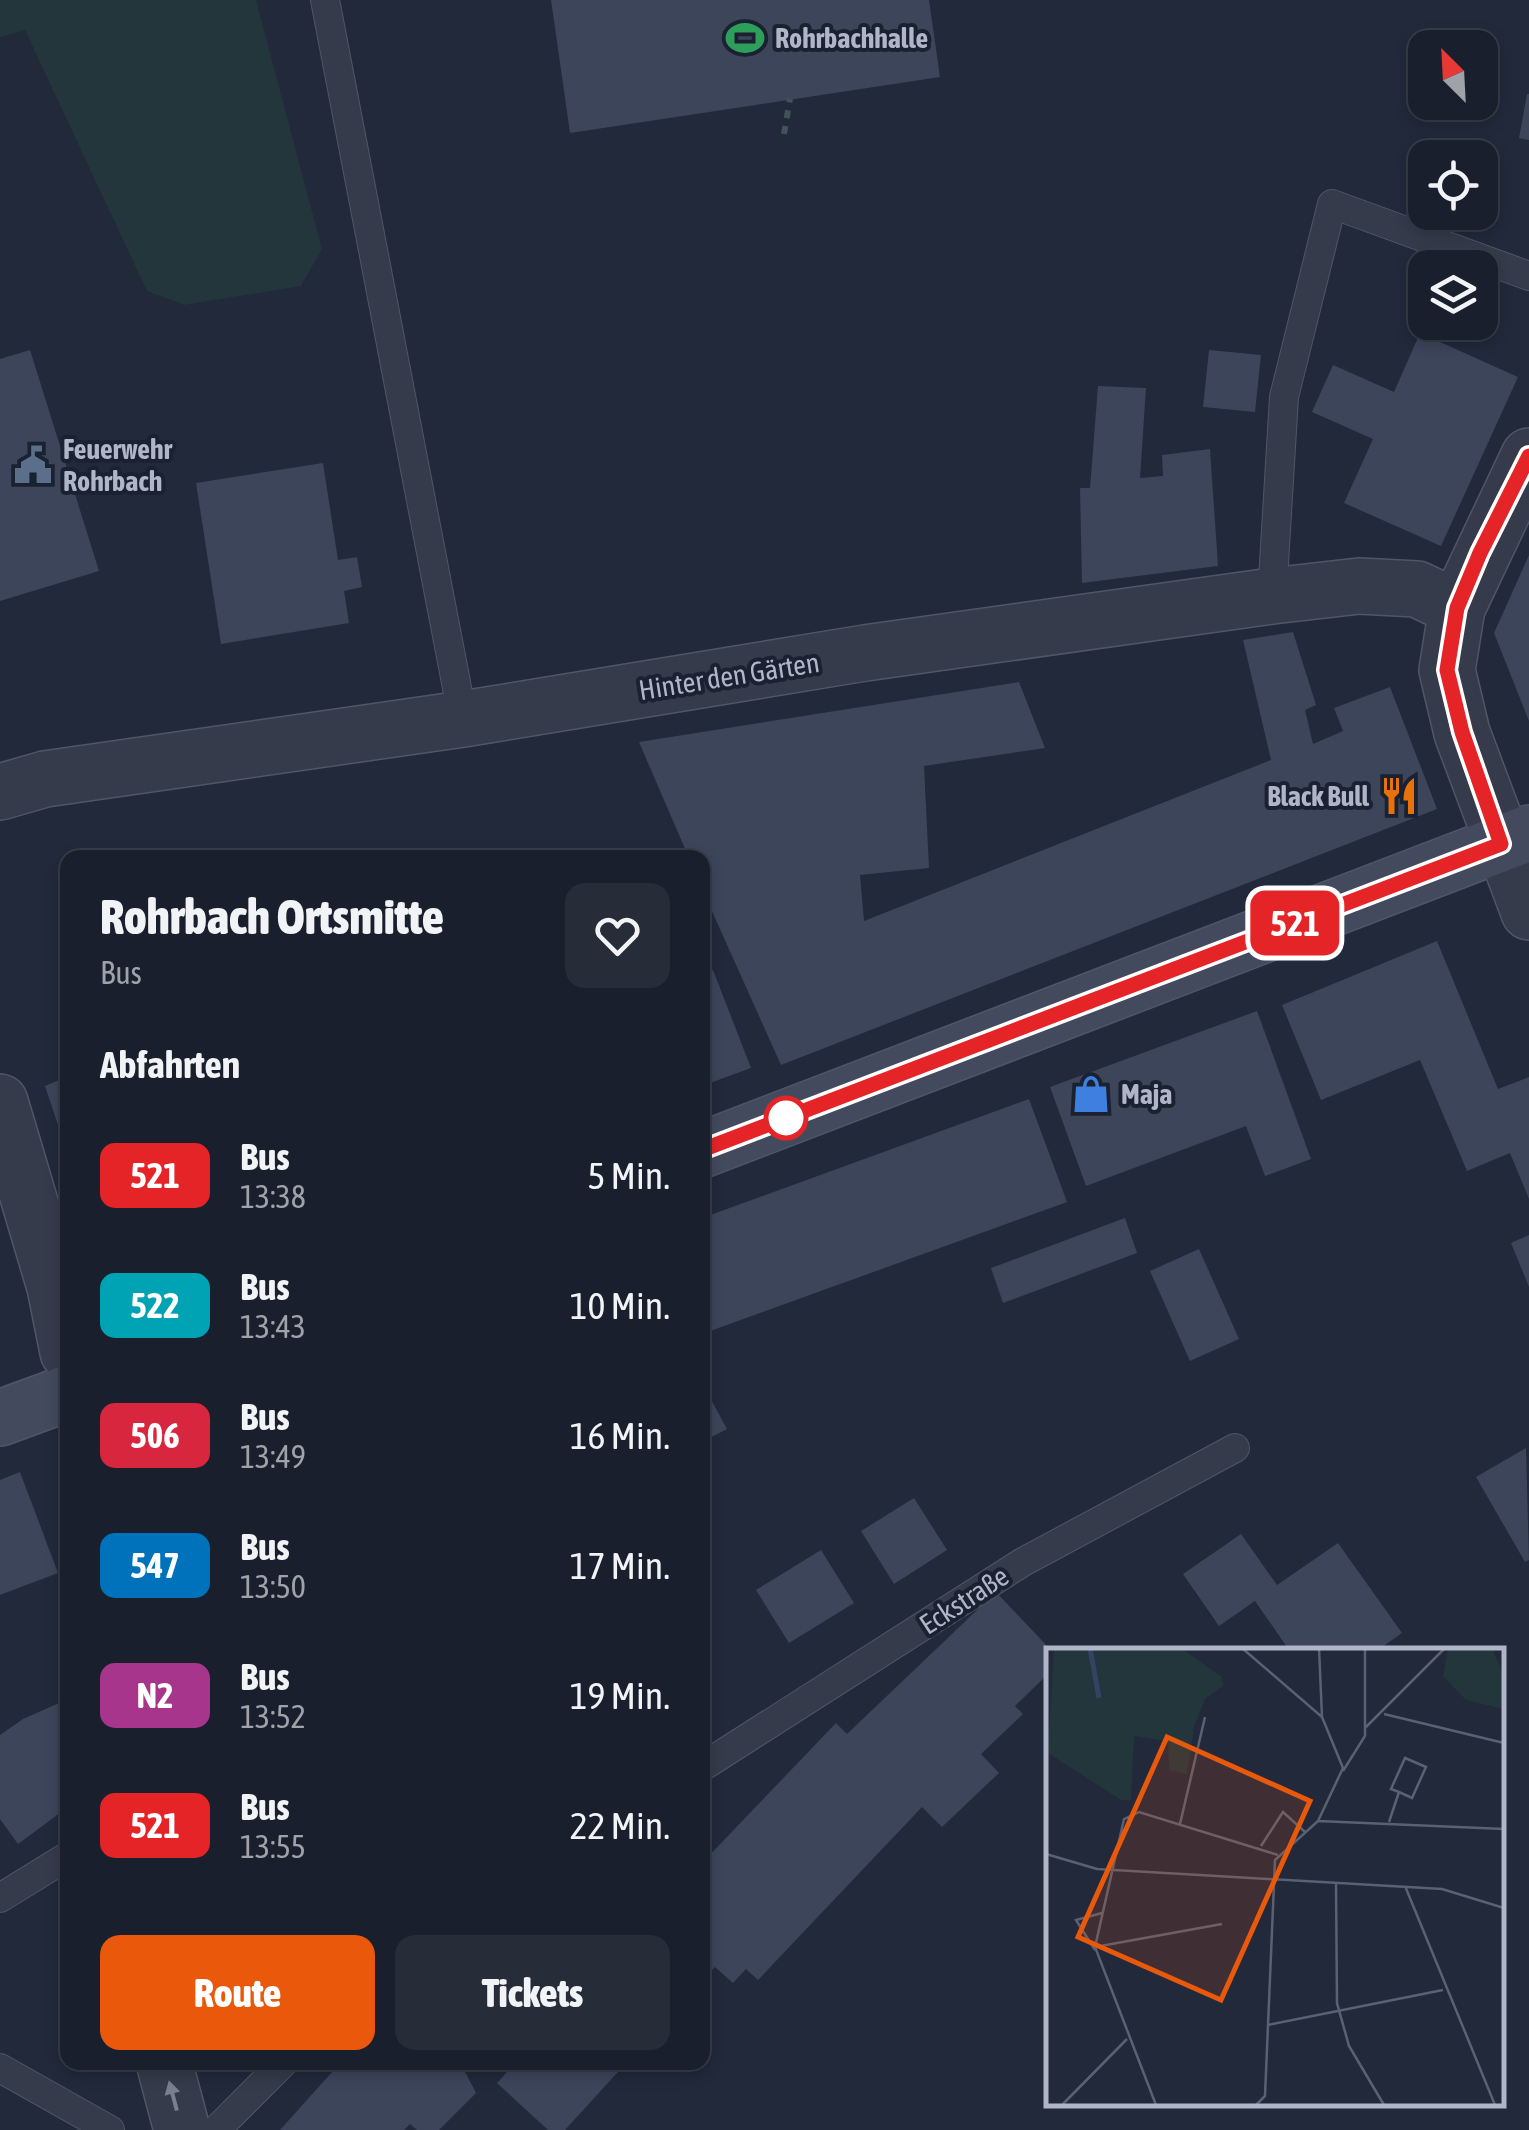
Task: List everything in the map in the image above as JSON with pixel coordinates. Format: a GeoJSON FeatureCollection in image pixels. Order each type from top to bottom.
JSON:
{"type":"FeatureCollection","features":[{"type":"Feature","properties":{"kind":"main road"},"geometry":{"type":"LineString","coordinates":[[710,1147],[1515,838]]}},
{"type":"Feature","properties":{"kind":"main road"},"geometry":{"type":"LineString","coordinates":[[0,1418],[60,1396]]}},
{"type":"Feature","properties":{"kind":"street"},"geometry":{"type":"LineString","coordinates":[[1529,456],[1457,608],[1447,670],[1462,732],[1515,838],[1529,912]]}},
{"type":"Feature","properties":{"kind":"street","name":"Hinter den Gärten"},"geometry":{"type":"LineString","coordinates":[[0,792],[45,780],[463,720],[864,654],[1272,596],[1360,586],[1417,589],[1457,608]]}},
{"type":"Feature","properties":{"kind":"street"},"geometry":{"type":"LineString","coordinates":[[0,1102],[60,1313]]}},
{"type":"Feature","properties":{"kind":"street"},"geometry":{"type":"LineString","coordinates":[[166,2070],[182,2130]]}},
{"type":"Feature","properties":{"kind":"lane"},"geometry":{"type":"LineString","coordinates":[[326,0],[463,720]]}},
{"type":"Feature","properties":{"kind":"lane"},"geometry":{"type":"LineString","coordinates":[[1272,596],[1284,397],[1332,204],[1529,276]]}},
{"type":"Feature","properties":{"kind":"lane","name":"Eckstraße"},"geometry":{"type":"LineString","coordinates":[[710,1763],[1023,1562],[1235,1448]]}},
{"type":"Feature","properties":{"kind":"lane"},"geometry":{"type":"LineString","coordinates":[[0,1898],[60,1861]]}},
{"type":"Feature","properties":{"kind":"lane"},"geometry":{"type":"LineString","coordinates":[[0,2068],[110,2130]]}},
{"type":"Feature","properties":{"kind":"lane"},"geometry":{"type":"LineString","coordinates":[[216,2130],[276,2070]]}},
{"type":"Feature","properties":{"kind":"path"},"geometry":{"type":"LineString","coordinates":[[784,134],[790,99]]}},
{"type":"Feature","properties":{"kind":"shaded area"},"geometry":{"type":"Polygon","coordinates":[[[0,0],[256,0],[322,249],[301,286],[184,305],[147,291],[25,30],[0,37],[0,0]]]}},
{"type":"Feature","properties":{"kind":"building","name":"Rohrbachhalle"},"geometry":{"type":"Polygon","coordinates":[[[551,0],[929,0],[940,77],[570,133],[551,0]]]}},
{"type":"Feature","properties":{"kind":"building"},"geometry":{"type":"Polygon","coordinates":[[[1529,94],[1529,140],[1519,138],[1529,94]]]}},
{"type":"Feature","properties":{"kind":"building"},"geometry":{"type":"Polygon","coordinates":[[[1417,340],[1436,340],[1518,377],[1441,546],[1344,503],[1373,439],[1312,412],[1333,365],[1394,392],[1417,340]]]}},
{"type":"Feature","properties":{"kind":"building","name":"Feuerwehr Rohrbach"},"geometry":{"type":"Polygon","coordinates":[[[30,350],[99,571],[0,601],[0,359],[30,350]]]}},
{"type":"Feature","properties":{"kind":"building"},"geometry":{"type":"Polygon","coordinates":[[[1209,350],[1261,355],[1255,412],[1203,407],[1209,350]]]}},
{"type":"Feature","properties":{"kind":"building"},"geometry":{"type":"Polygon","coordinates":[[[1098,386],[1146,388],[1140,478],[1163,476],[1162,455],[1210,449],[1218,566],[1082,583],[1080,488],[1090,488],[1098,386]]]}},
{"type":"Feature","properties":{"kind":"building"},"geometry":{"type":"Polygon","coordinates":[[[323,463],[338,560],[357,557],[362,587],[344,591],[349,623],[221,644],[196,483],[323,463]]]}},
{"type":"Feature","properties":{"kind":"building"},"geometry":{"type":"Polygon","coordinates":[[[1529,555],[1529,721],[1494,633],[1529,555]]]}},
{"type":"Feature","properties":{"kind":"building"},"geometry":{"type":"Polygon","coordinates":[[[1293,632],[1316,705],[1305,710],[1313,744],[1343,731],[1334,708],[1390,687],[1437,809],[781,1065],[710,907],[710,850],[686,850],[639,742],[1019,682],[1045,748],[924,766],[929,868],[860,875],[864,921],[1271,760],[1243,640],[1293,632]]]}},
{"type":"Feature","properties":{"kind":"building"},"geometry":{"type":"Polygon","coordinates":[[[1437,941],[1498,1089],[1529,1077],[1529,1199],[1510,1153],[1467,1171],[1420,1060],[1321,1100],[1282,1005],[1437,941]]]}},
{"type":"Feature","properties":{"kind":"building"},"geometry":{"type":"Polygon","coordinates":[[[713,970],[751,1068],[710,1083],[713,970]]]}},
{"type":"Feature","properties":{"kind":"building"},"geometry":{"type":"Polygon","coordinates":[[[1257,1011],[1311,1159],[1265,1176],[1246,1126],[1086,1186],[1050,1087],[1257,1011]]]}},
{"type":"Feature","properties":{"kind":"building"},"geometry":{"type":"Polygon","coordinates":[[[60,1079],[60,1131],[45,1086],[60,1079]]]}},
{"type":"Feature","properties":{"kind":"building"},"geometry":{"type":"Polygon","coordinates":[[[1029,1099],[1067,1202],[710,1331],[710,1215],[1029,1099]]]}},
{"type":"Feature","properties":{"kind":"building"},"geometry":{"type":"Polygon","coordinates":[[[1125,1218],[1137,1253],[1003,1303],[991,1268],[1125,1218]]]}},
{"type":"Feature","properties":{"kind":"building"},"geometry":{"type":"Polygon","coordinates":[[[1529,1235],[1529,1287],[1511,1243],[1529,1235]]]}},
{"type":"Feature","properties":{"kind":"building"},"geometry":{"type":"Polygon","coordinates":[[[1199,1249],[1239,1339],[1190,1361],[1150,1271],[1199,1249]]]}},
{"type":"Feature","properties":{"kind":"building"},"geometry":{"type":"Polygon","coordinates":[[[710,1398],[727,1429],[710,1438],[710,1398]]]}},
{"type":"Feature","properties":{"kind":"building"},"geometry":{"type":"Polygon","coordinates":[[[1526,1448],[1529,1560],[1525,1562],[1476,1477],[1526,1448]]]}},
{"type":"Feature","properties":{"kind":"building"},"geometry":{"type":"Polygon","coordinates":[[[20,1472],[58,1573],[0,1595],[0,1480],[20,1472]]]}},
{"type":"Feature","properties":{"kind":"building"},"geometry":{"type":"Polygon","coordinates":[[[914,1498],[947,1550],[894,1584],[861,1531],[914,1498]]]}},
{"type":"Feature","properties":{"kind":"building"},"geometry":{"type":"Polygon","coordinates":[[[1241,1534],[1277,1585],[1338,1543],[1402,1633],[1381,1648],[1288,1648],[1255,1601],[1219,1626],[1183,1574],[1241,1534]]]}},
{"type":"Feature","properties":{"kind":"building"},"geometry":{"type":"Polygon","coordinates":[[[821,1550],[854,1603],[789,1643],[756,1590],[821,1550]]]}},
{"type":"Feature","properties":{"kind":"building"},"geometry":{"type":"Polygon","coordinates":[[[996,1592],[1049,1648],[1046,1676],[1015,1706],[1023,1714],[981,1754],[999,1773],[942,1827],[922,1807],[758,1980],[746,1969],[733,1983],[715,1967],[710,1972],[710,1855],[836,1723],[847,1734],[996,1592]]]}},
{"type":"Feature","properties":{"kind":"building"},"geometry":{"type":"Polygon","coordinates":[[[60,1703],[60,1813],[18,1844],[0,1819],[0,1735],[23,1719],[60,1703]]]}},
{"type":"Feature","properties":{"kind":"building"},"geometry":{"type":"Polygon","coordinates":[[[334,2070],[464,2070],[476,2093],[439,2130],[417,2130],[410,2124],[404,2130],[280,2130],[334,2070]]]}},
{"type":"Feature","properties":{"kind":"building"},"geometry":{"type":"Polygon","coordinates":[[[509,2070],[620,2070],[565,2130],[548,2130],[497,2083],[509,2070]]]}},
{"type":"Feature","properties":{"kind":"bus line","name":"521"},"geometry":{"type":"LineString","coordinates":[[710,1147],[1501,844],[1462,732],[1447,670],[1457,608],[1529,456]]}},
{"type":"Feature","properties":{"kind":"place","name":"Rohrbachhalle"},"geometry":{"type":"Point","coordinates":[745,38]}},
{"type":"Feature","properties":{"kind":"place","name":"Feuerwehr Rohrbach"},"geometry":{"type":"Point","coordinates":[33,465]}},
{"type":"Feature","properties":{"kind":"place","name":"Black Bull"},"geometry":{"type":"Point","coordinates":[1399,796]}},
{"type":"Feature","properties":{"kind":"place","name":"Maja"},"geometry":{"type":"Point","coordinates":[1091,1094]}}]}
